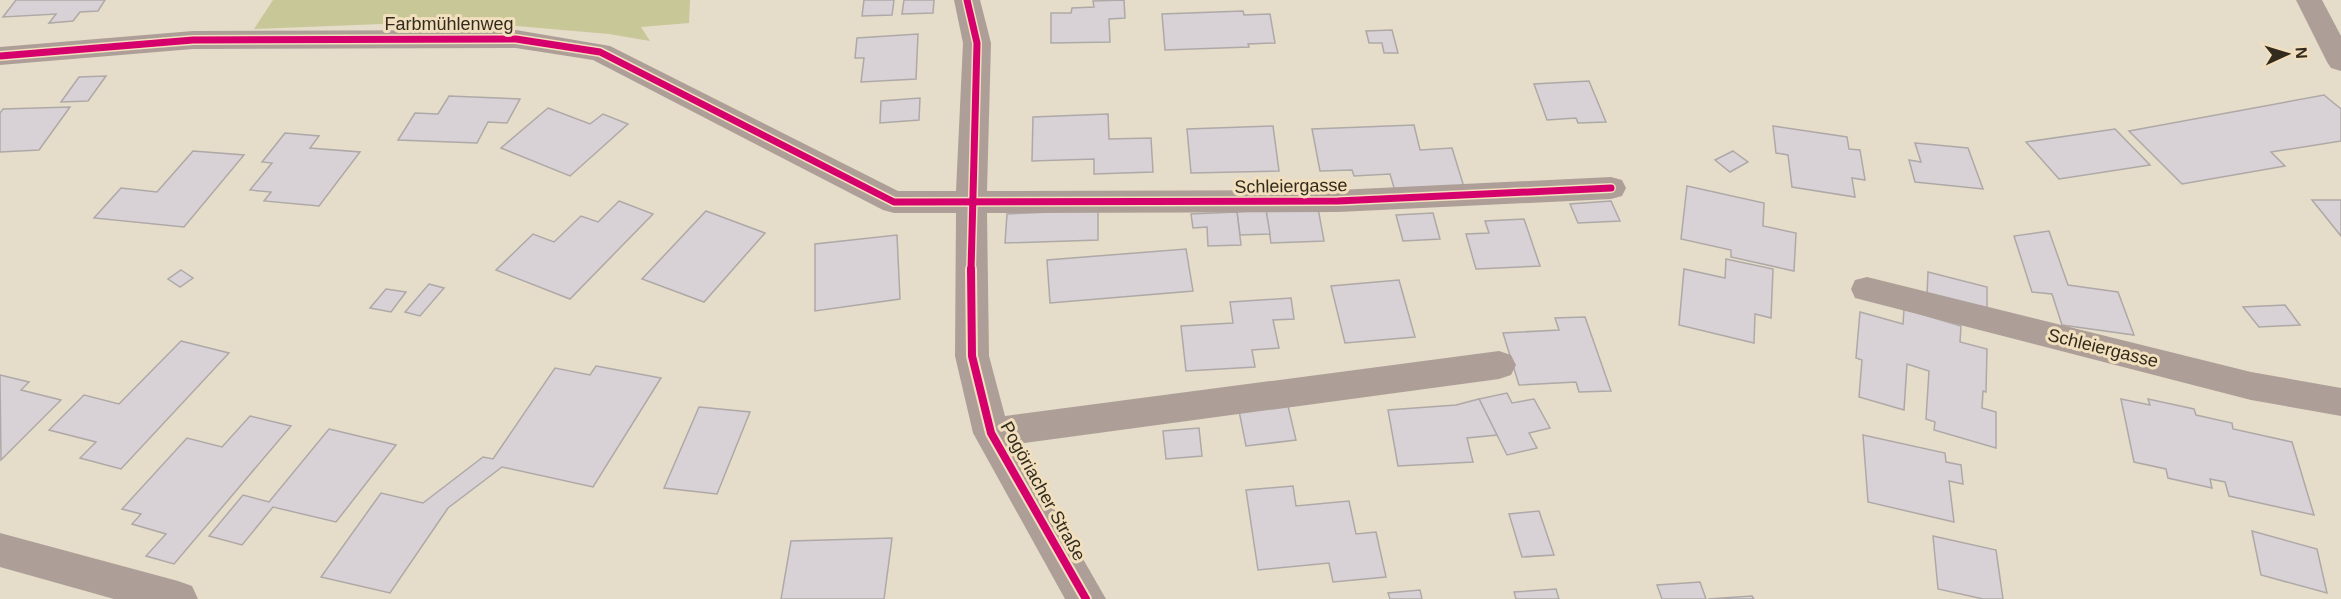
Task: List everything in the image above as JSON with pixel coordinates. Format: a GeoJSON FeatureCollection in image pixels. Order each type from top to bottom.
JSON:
{"type":"FeatureCollection","features":[{"type":"Feature","properties":{"kind":"street","name":"Pogöriacher Straße"},"geometry":{"type":"LineString","coordinates":[[967,0],[977,43],[971,203],[972,356],[990,433],[1086,599]]}},
{"type":"Feature","properties":{"kind":"street"},"geometry":{"type":"LineString","coordinates":[[2309,0],[2341,62]]}},
{"type":"Feature","properties":{"kind":"street","name":"Farbmühlenweg"},"geometry":{"type":"LineString","coordinates":[[0,56],[193,39],[516,39],[600,52],[894,202],[971,203]]}},
{"type":"Feature","properties":{"kind":"street","name":"Schleiergasse"},"geometry":{"type":"LineString","coordinates":[[971,203],[1338,201],[1611,188]]}},
{"type":"Feature","properties":{"kind":"street","name":"Schleiergasse"},"geometry":{"type":"LineString","coordinates":[[1867,289],[2251,386],[2341,402]]}},
{"type":"Feature","properties":{"kind":"street","name":"Pogöriacher Straße"},"geometry":{"type":"LineString","coordinates":[[990,433],[1498,365]]}},
{"type":"Feature","properties":{"kind":"street"},"geometry":{"type":"LineString","coordinates":[[0,550],[178,599]]}},
{"type":"Feature","properties":{"kind":"green space"},"geometry":{"type":"Polygon","coordinates":[[[273,0],[690,0],[689,23],[641,27],[650,41],[609,34],[458,21],[254,29],[273,0]]]}},
{"type":"Feature","properties":{"kind":"building"},"geometry":{"type":"Polygon","coordinates":[[[16,0],[105,0],[98,11],[80,12],[73,21],[49,23],[56,14],[3,17],[16,0]]]}},
{"type":"Feature","properties":{"kind":"building"},"geometry":{"type":"Polygon","coordinates":[[[864,0],[894,0],[892,15],[862,16],[864,0]]]}},
{"type":"Feature","properties":{"kind":"building"},"geometry":{"type":"Polygon","coordinates":[[[904,0],[934,0],[933,13],[902,14],[904,0]]]}},
{"type":"Feature","properties":{"kind":"building"},"geometry":{"type":"Polygon","coordinates":[[[1124,0],[1125,18],[1109,19],[1110,42],[1051,43],[1051,13],[1071,13],[1072,8],[1094,7],[1093,1],[1124,0]]]}},
{"type":"Feature","properties":{"kind":"building"},"geometry":{"type":"Polygon","coordinates":[[[1243,11],[1244,15],[1270,14],[1275,43],[1248,44],[1249,47],[1165,50],[1162,14],[1243,11]]]}},
{"type":"Feature","properties":{"kind":"building"},"geometry":{"type":"Polygon","coordinates":[[[1392,30],[1398,53],[1384,53],[1382,43],[1369,43],[1366,31],[1392,30]]]}},
{"type":"Feature","properties":{"kind":"building"},"geometry":{"type":"Polygon","coordinates":[[[918,34],[916,79],[861,82],[864,58],[855,58],[857,38],[918,34]]]}},
{"type":"Feature","properties":{"kind":"building"},"geometry":{"type":"Polygon","coordinates":[[[106,76],[88,101],[61,102],[79,77],[106,76]]]}},
{"type":"Feature","properties":{"kind":"building"},"geometry":{"type":"Polygon","coordinates":[[[1589,81],[1606,122],[1578,123],[1576,118],[1547,120],[1534,84],[1589,81]]]}},
{"type":"Feature","properties":{"kind":"building"},"geometry":{"type":"Polygon","coordinates":[[[2324,95],[2341,109],[2341,141],[2271,152],[2285,166],[2182,184],[2129,131],[2324,95]]]}},
{"type":"Feature","properties":{"kind":"building"},"geometry":{"type":"Polygon","coordinates":[[[449,96],[520,99],[507,123],[488,122],[477,143],[398,140],[415,113],[438,114],[449,96]]]}},
{"type":"Feature","properties":{"kind":"building"},"geometry":{"type":"Polygon","coordinates":[[[920,98],[919,120],[880,123],[881,101],[920,98]]]}},
{"type":"Feature","properties":{"kind":"building"},"geometry":{"type":"Polygon","coordinates":[[[70,107],[39,150],[0,152],[0,113],[3,109],[70,107]]]}},
{"type":"Feature","properties":{"kind":"building"},"geometry":{"type":"Polygon","coordinates":[[[548,108],[590,124],[603,114],[628,124],[570,176],[501,148],[548,108]]]}},
{"type":"Feature","properties":{"kind":"building"},"geometry":{"type":"Polygon","coordinates":[[[1108,114],[1109,139],[1151,138],[1153,172],[1094,174],[1094,159],[1032,161],[1033,117],[1108,114]]]}},
{"type":"Feature","properties":{"kind":"building"},"geometry":{"type":"Polygon","coordinates":[[[1414,125],[1420,150],[1452,148],[1464,187],[1395,191],[1390,174],[1354,176],[1352,170],[1320,171],[1312,129],[1414,125]]]}},
{"type":"Feature","properties":{"kind":"building"},"geometry":{"type":"Polygon","coordinates":[[[1273,126],[1279,171],[1191,173],[1187,129],[1273,126]]]}},
{"type":"Feature","properties":{"kind":"building"},"geometry":{"type":"Polygon","coordinates":[[[1773,126],[1847,137],[1849,149],[1860,150],[1865,180],[1852,178],[1855,197],[1792,187],[1788,155],[1776,153],[1773,126]]]}},
{"type":"Feature","properties":{"kind":"building"},"geometry":{"type":"Polygon","coordinates":[[[2115,129],[2150,165],[2059,179],[2026,142],[2115,129]]]}},
{"type":"Feature","properties":{"kind":"building"},"geometry":{"type":"Polygon","coordinates":[[[285,133],[319,136],[310,148],[360,152],[319,206],[264,201],[271,192],[250,190],[272,163],[262,162],[285,133]]]}},
{"type":"Feature","properties":{"kind":"building"},"geometry":{"type":"Polygon","coordinates":[[[1915,143],[1968,148],[1983,189],[1915,182],[1909,160],[1921,162],[1915,143]]]}},
{"type":"Feature","properties":{"kind":"building"},"geometry":{"type":"Polygon","coordinates":[[[193,151],[244,155],[184,227],[94,218],[121,188],[157,192],[193,151]]]}},
{"type":"Feature","properties":{"kind":"building"},"geometry":{"type":"Polygon","coordinates":[[[1733,151],[1748,162],[1730,172],[1715,160],[1733,151]]]}},
{"type":"Feature","properties":{"kind":"building"},"geometry":{"type":"Polygon","coordinates":[[[1687,186],[1764,203],[1763,226],[1796,233],[1794,271],[1731,257],[1731,250],[1681,239],[1687,186]]]}},
{"type":"Feature","properties":{"kind":"building"},"geometry":{"type":"Polygon","coordinates":[[[2312,200],[2341,200],[2341,236],[2312,200]]]}},
{"type":"Feature","properties":{"kind":"building"},"geometry":{"type":"Polygon","coordinates":[[[619,201],[653,214],[570,299],[496,270],[533,234],[554,242],[581,216],[598,222],[619,201]]]}},
{"type":"Feature","properties":{"kind":"building"},"geometry":{"type":"Polygon","coordinates":[[[1611,201],[1620,221],[1578,223],[1570,204],[1611,201]]]}},
{"type":"Feature","properties":{"kind":"building"},"geometry":{"type":"Polygon","coordinates":[[[1318,208],[1324,241],[1271,243],[1266,210],[1318,208]]]}},
{"type":"Feature","properties":{"kind":"building"},"geometry":{"type":"Polygon","coordinates":[[[1098,210],[1098,240],[1005,243],[1007,214],[1098,210]]]}},
{"type":"Feature","properties":{"kind":"building"},"geometry":{"type":"Polygon","coordinates":[[[1266,210],[1270,234],[1240,235],[1237,212],[1266,210]]]}},
{"type":"Feature","properties":{"kind":"building"},"geometry":{"type":"Polygon","coordinates":[[[706,211],[765,233],[704,302],[642,279],[706,211]]]}},
{"type":"Feature","properties":{"kind":"building"},"geometry":{"type":"Polygon","coordinates":[[[1237,212],[1241,245],[1208,246],[1207,227],[1193,228],[1191,214],[1237,212]]]}},
{"type":"Feature","properties":{"kind":"building"},"geometry":{"type":"Polygon","coordinates":[[[1433,213],[1440,239],[1403,241],[1396,215],[1433,213]]]}},
{"type":"Feature","properties":{"kind":"building"},"geometry":{"type":"Polygon","coordinates":[[[1524,219],[1540,266],[1476,269],[1466,234],[1489,233],[1485,221],[1524,219]]]}},
{"type":"Feature","properties":{"kind":"building"},"geometry":{"type":"Polygon","coordinates":[[[2049,231],[2068,285],[2118,292],[2134,335],[2062,325],[2052,294],[2032,292],[2014,236],[2049,231]]]}},
{"type":"Feature","properties":{"kind":"building"},"geometry":{"type":"Polygon","coordinates":[[[897,235],[900,299],[815,311],[815,244],[897,235]]]}},
{"type":"Feature","properties":{"kind":"building"},"geometry":{"type":"Polygon","coordinates":[[[1186,249],[1193,291],[1050,303],[1047,260],[1186,249]]]}},
{"type":"Feature","properties":{"kind":"building"},"geometry":{"type":"Polygon","coordinates":[[[1726,259],[1773,269],[1771,318],[1755,314],[1754,343],[1679,325],[1684,269],[1725,278],[1726,259]]]}},
{"type":"Feature","properties":{"kind":"building"},"geometry":{"type":"Polygon","coordinates":[[[181,270],[193,278],[180,287],[168,279],[181,270]]]}},
{"type":"Feature","properties":{"kind":"building"},"geometry":{"type":"Polygon","coordinates":[[[1928,272],[1987,287],[1987,312],[1927,296],[1928,272]]]}},
{"type":"Feature","properties":{"kind":"building"},"geometry":{"type":"Polygon","coordinates":[[[1399,280],[1415,337],[1345,343],[1331,286],[1399,280]]]}},
{"type":"Feature","properties":{"kind":"building"},"geometry":{"type":"Polygon","coordinates":[[[429,284],[444,288],[420,316],[405,312],[429,284]]]}},
{"type":"Feature","properties":{"kind":"building"},"geometry":{"type":"Polygon","coordinates":[[[386,289],[406,292],[391,312],[370,308],[386,289]]]}},
{"type":"Feature","properties":{"kind":"building"},"geometry":{"type":"Polygon","coordinates":[[[1291,298],[1294,319],[1273,320],[1279,348],[1252,350],[1255,367],[1186,371],[1181,326],[1233,323],[1230,302],[1291,298]]]}},
{"type":"Feature","properties":{"kind":"building"},"geometry":{"type":"Polygon","coordinates":[[[2285,305],[2300,325],[2259,327],[2243,307],[2285,305]]]}},
{"type":"Feature","properties":{"kind":"building"},"geometry":{"type":"Polygon","coordinates":[[[1904,309],[1961,326],[1960,342],[1987,349],[1986,392],[1983,391],[1982,408],[1996,412],[1996,448],[1934,430],[1935,422],[1926,419],[1929,371],[1907,364],[1904,410],[1859,397],[1862,360],[1856,358],[1860,312],[1903,324],[1904,309]]]}},
{"type":"Feature","properties":{"kind":"building"},"geometry":{"type":"Polygon","coordinates":[[[1585,317],[1611,391],[1579,392],[1576,382],[1519,385],[1503,333],[1559,330],[1555,318],[1585,317]]]}},
{"type":"Feature","properties":{"kind":"building"},"geometry":{"type":"Polygon","coordinates":[[[181,341],[229,353],[121,469],[80,458],[96,442],[49,430],[84,395],[119,404],[181,341]]]}},
{"type":"Feature","properties":{"kind":"building"},"geometry":{"type":"Polygon","coordinates":[[[596,366],[661,378],[593,487],[502,467],[448,508],[390,593],[321,577],[381,493],[423,503],[483,457],[493,459],[555,368],[590,375],[596,366]]]}},
{"type":"Feature","properties":{"kind":"building"},"geometry":{"type":"Polygon","coordinates":[[[0,375],[29,382],[21,390],[61,400],[1,460],[0,375]]]}},
{"type":"Feature","properties":{"kind":"building"},"geometry":{"type":"Polygon","coordinates":[[[1507,393],[1512,403],[1534,399],[1550,428],[1529,433],[1537,448],[1507,455],[1479,399],[1507,393]]]}},
{"type":"Feature","properties":{"kind":"building"},"geometry":{"type":"Polygon","coordinates":[[[1479,399],[1497,435],[1467,438],[1473,462],[1398,466],[1388,410],[1456,405],[1479,399]]]}},
{"type":"Feature","properties":{"kind":"building"},"geometry":{"type":"Polygon","coordinates":[[[2121,399],[2150,405],[2148,399],[2194,409],[2196,415],[2232,423],[2233,429],[2292,442],[2314,515],[2229,496],[2225,482],[2210,479],[2212,488],[2168,478],[2166,469],[2134,462],[2121,399]]]}},
{"type":"Feature","properties":{"kind":"building"},"geometry":{"type":"Polygon","coordinates":[[[1288,406],[1296,440],[1246,446],[1239,411],[1288,406]]]}},
{"type":"Feature","properties":{"kind":"building"},"geometry":{"type":"Polygon","coordinates":[[[699,407],[750,412],[717,494],[664,488],[699,407]]]}},
{"type":"Feature","properties":{"kind":"building"},"geometry":{"type":"Polygon","coordinates":[[[250,416],[291,426],[174,564],[146,556],[166,534],[132,524],[141,514],[122,509],[187,438],[222,447],[250,416]]]}},
{"type":"Feature","properties":{"kind":"building"},"geometry":{"type":"Polygon","coordinates":[[[1199,428],[1202,456],[1166,459],[1163,431],[1199,428]]]}},
{"type":"Feature","properties":{"kind":"building"},"geometry":{"type":"Polygon","coordinates":[[[329,429],[396,445],[336,522],[273,507],[242,545],[209,536],[243,495],[269,502],[329,429]]]}},
{"type":"Feature","properties":{"kind":"building"},"geometry":{"type":"Polygon","coordinates":[[[1863,435],[1945,453],[1946,462],[1961,465],[1963,484],[1949,481],[1954,522],[1868,502],[1863,435]]]}},
{"type":"Feature","properties":{"kind":"building"},"geometry":{"type":"Polygon","coordinates":[[[1293,486],[1296,506],[1349,501],[1356,534],[1376,532],[1386,577],[1333,582],[1329,563],[1258,570],[1246,490],[1293,486]]]}},
{"type":"Feature","properties":{"kind":"building"},"geometry":{"type":"Polygon","coordinates":[[[1539,511],[1554,555],[1522,557],[1509,514],[1539,511]]]}},
{"type":"Feature","properties":{"kind":"building"},"geometry":{"type":"Polygon","coordinates":[[[2252,531],[2317,549],[2327,593],[2261,575],[2252,531]]]}},
{"type":"Feature","properties":{"kind":"building"},"geometry":{"type":"Polygon","coordinates":[[[1933,536],[1996,550],[2003,599],[1983,599],[1938,589],[1933,536]]]}},
{"type":"Feature","properties":{"kind":"building"},"geometry":{"type":"Polygon","coordinates":[[[892,538],[884,599],[781,599],[791,541],[892,538]]]}},
{"type":"Feature","properties":{"kind":"building"},"geometry":{"type":"Polygon","coordinates":[[[1700,582],[1706,599],[1662,599],[1657,585],[1700,582]]]}},
{"type":"Feature","properties":{"kind":"building"},"geometry":{"type":"Polygon","coordinates":[[[1556,589],[1559,599],[1516,599],[1514,592],[1556,589]]]}},
{"type":"Feature","properties":{"kind":"building"},"geometry":{"type":"Polygon","coordinates":[[[1420,590],[1422,599],[1390,599],[1388,593],[1420,590]]]}},
{"type":"Feature","properties":{"kind":"building"},"geometry":{"type":"Polygon","coordinates":[[[1752,596],[1754,599],[1708,599],[1752,596]]]}},
{"type":"Feature","properties":{"kind":"cycle path"},"geometry":{"type":"LineString","coordinates":[[967,0],[977,43],[971,203],[972,356],[991,433],[1086,599]]}},
{"type":"Feature","properties":{"kind":"cycle path"},"geometry":{"type":"LineString","coordinates":[[0,56],[193,40],[516,39],[600,52],[894,202],[1338,201],[1611,188]]}}]}
